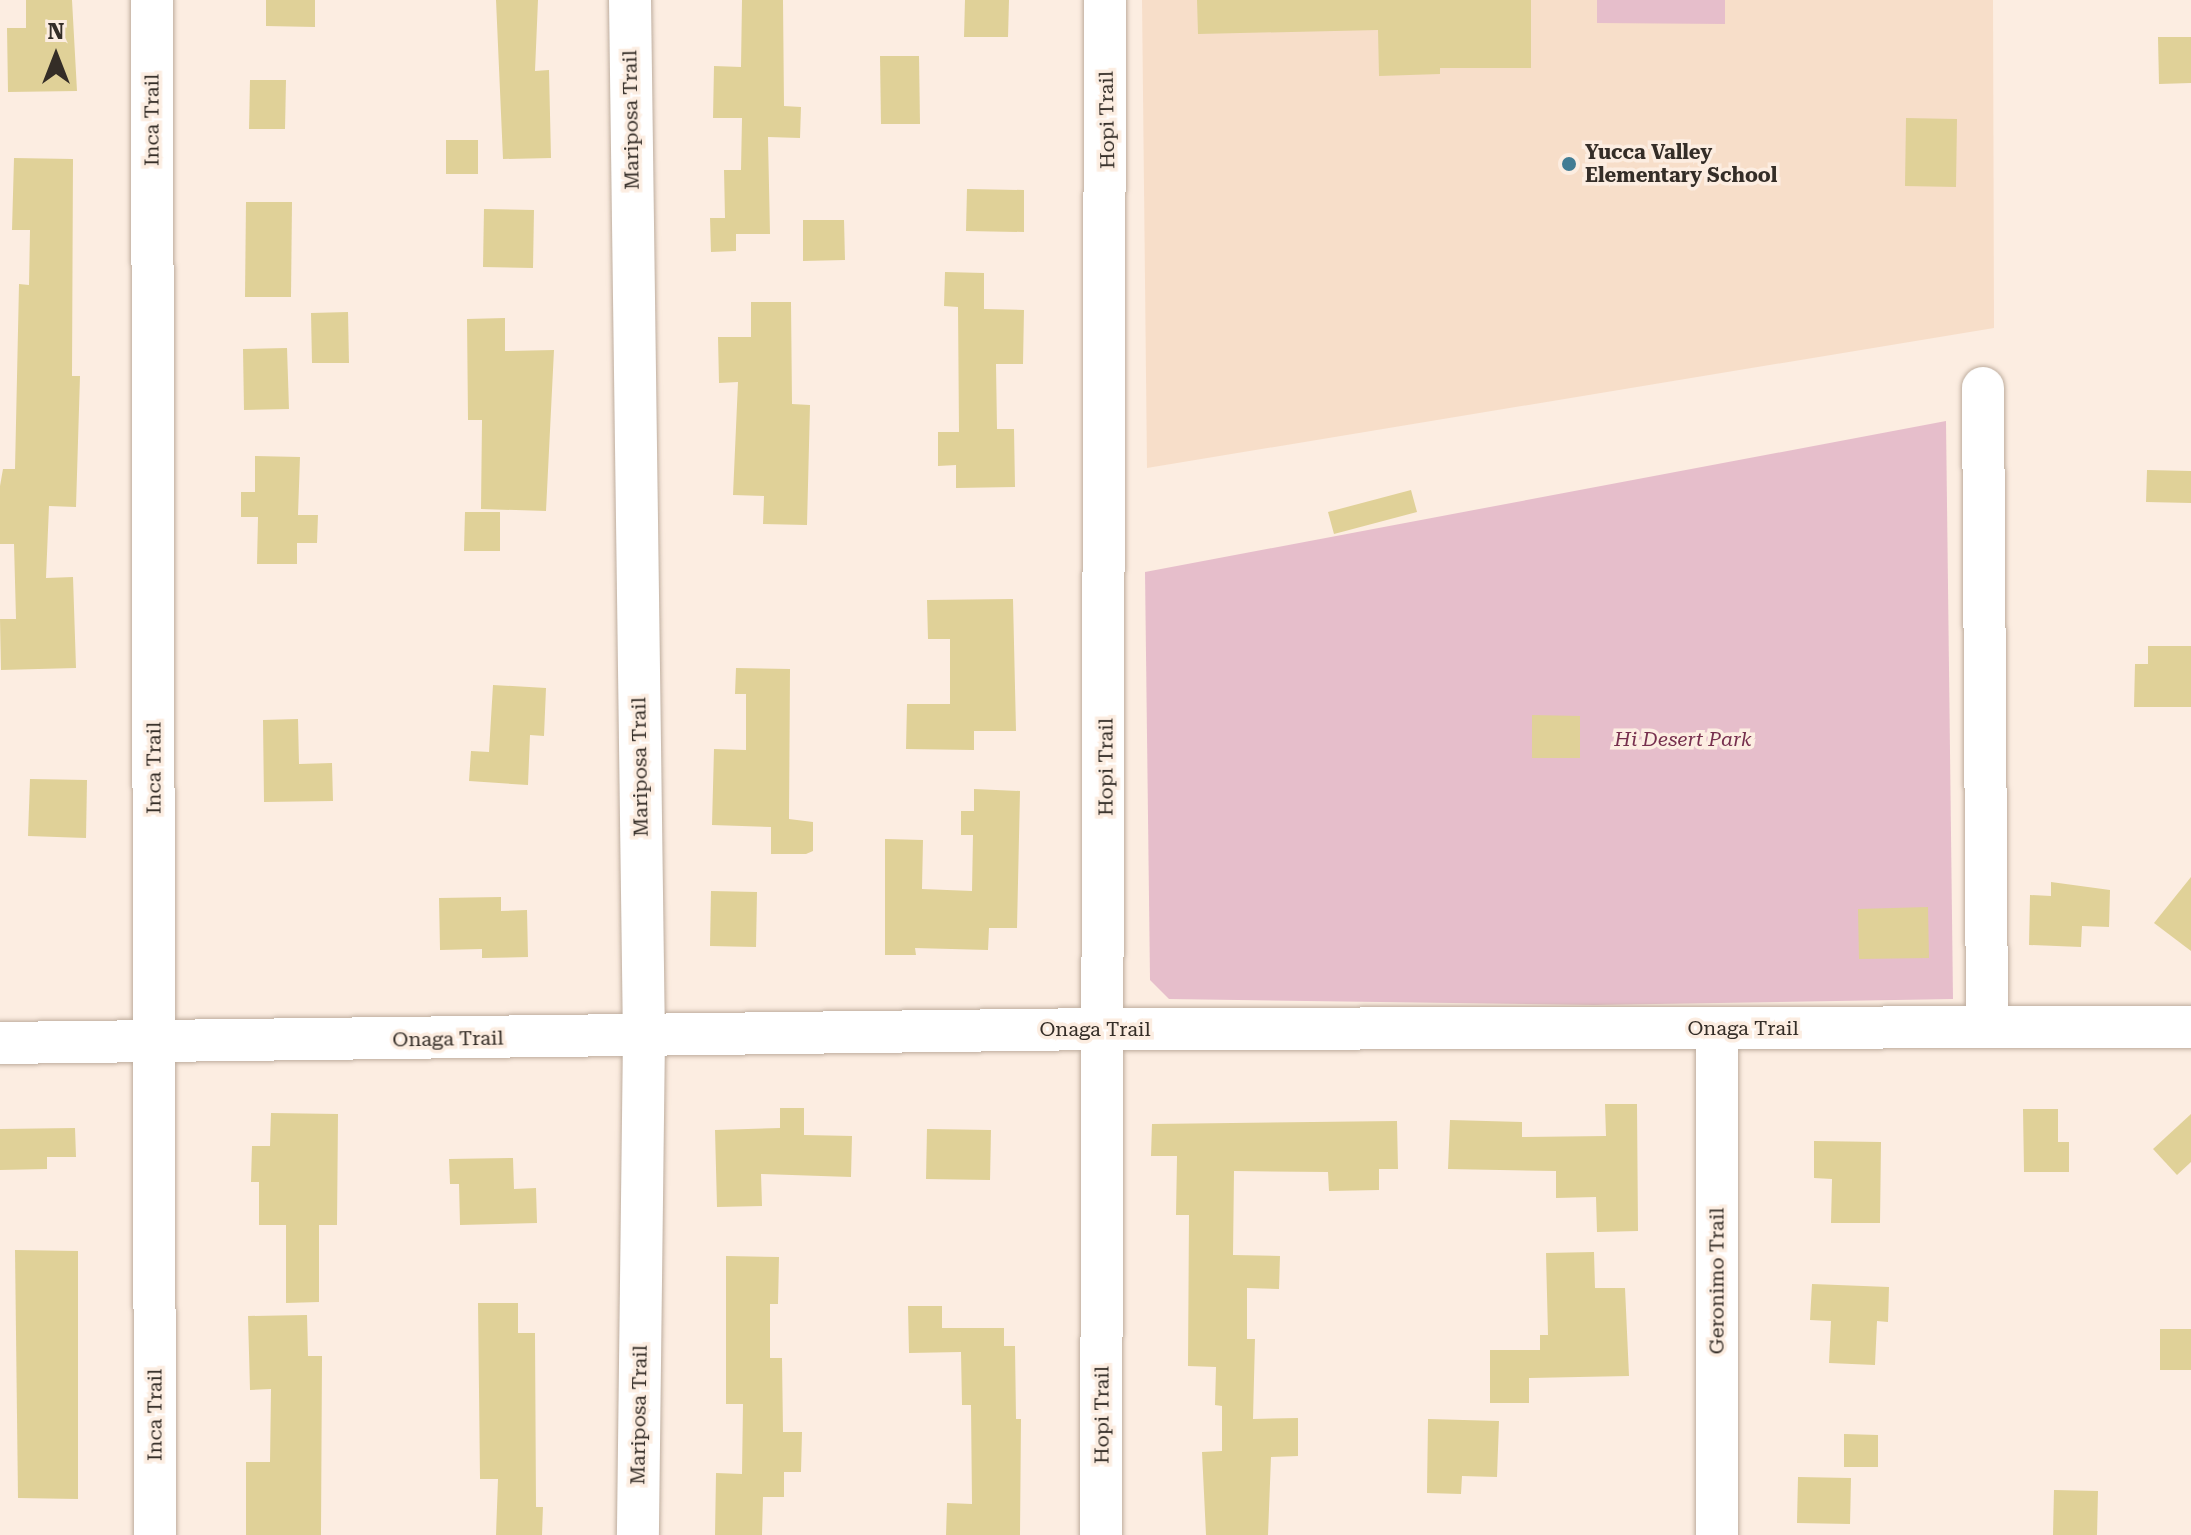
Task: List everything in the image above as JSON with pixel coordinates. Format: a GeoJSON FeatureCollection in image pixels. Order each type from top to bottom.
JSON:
{"type":"FeatureCollection","features":[{"type":"Feature","properties":{"kind":"street","name":"Inca Trail"},"geometry":{"type":"LineString","coordinates":[[152,0],[155,1535]]}},
{"type":"Feature","properties":{"kind":"street","name":"Mariposa Trail"},"geometry":{"type":"LineString","coordinates":[[630,0],[644,1036],[638,1535]]}},
{"type":"Feature","properties":{"kind":"street","name":"Hopi Trail"},"geometry":{"type":"LineString","coordinates":[[1101,1535],[1105,1029],[1105,0]]}},
{"type":"Feature","properties":{"kind":"street"},"geometry":{"type":"LineString","coordinates":[[1983,388],[1987,1027]]}},
{"type":"Feature","properties":{"kind":"street","name":"Onaga Trail"},"geometry":{"type":"LineString","coordinates":[[0,1043],[1105,1029],[2191,1027]]}},
{"type":"Feature","properties":{"kind":"street","name":"Geronimo Trail"},"geometry":{"type":"LineString","coordinates":[[1717,1028],[1717,1535]]}},
{"type":"Feature","properties":{"kind":"shaded area","name":"Yucca Valley Elementary School"},"geometry":{"type":"Polygon","coordinates":[[[1142,0],[1993,0],[1994,328],[1147,468],[1142,0]]]}},
{"type":"Feature","properties":{"kind":"green space"},"geometry":{"type":"Polygon","coordinates":[[[1597,0],[1725,0],[1725,24],[1597,23],[1597,0]]]}},
{"type":"Feature","properties":{"kind":"green space","name":"Hi Desert Park"},"geometry":{"type":"Polygon","coordinates":[[[1946,421],[1953,999],[1594,1005],[1169,999],[1150,980],[1145,572],[1946,421]]]}},
{"type":"Feature","properties":{"kind":"building"},"geometry":{"type":"Polygon","coordinates":[[[26,0],[72,0],[77,91],[8,92],[7,28],[26,28],[26,0]]]}},
{"type":"Feature","properties":{"kind":"building"},"geometry":{"type":"Polygon","coordinates":[[[266,0],[315,0],[315,27],[266,26],[266,0]]]}},
{"type":"Feature","properties":{"kind":"building"},"geometry":{"type":"Polygon","coordinates":[[[496,0],[538,0],[535,71],[549,70],[551,158],[503,159],[496,0]]]}},
{"type":"Feature","properties":{"kind":"building"},"geometry":{"type":"Polygon","coordinates":[[[742,0],[783,0],[784,106],[801,107],[800,138],[768,137],[770,234],[736,234],[736,251],[711,252],[710,218],[725,218],[724,170],[741,170],[742,118],[713,118],[714,66],[741,67],[742,0]]]}},
{"type":"Feature","properties":{"kind":"building"},"geometry":{"type":"Polygon","coordinates":[[[965,0],[1009,0],[1008,37],[964,37],[965,0]]]}},
{"type":"Feature","properties":{"kind":"building"},"geometry":{"type":"Polygon","coordinates":[[[1197,0],[1531,0],[1531,68],[1440,68],[1440,74],[1379,76],[1378,30],[1198,34],[1197,0]]]}},
{"type":"Feature","properties":{"kind":"building"},"geometry":{"type":"Polygon","coordinates":[[[2158,37],[2191,37],[2191,83],[2159,84],[2158,37]]]}},
{"type":"Feature","properties":{"kind":"building"},"geometry":{"type":"Polygon","coordinates":[[[880,56],[919,56],[920,124],[881,124],[880,56]]]}},
{"type":"Feature","properties":{"kind":"building"},"geometry":{"type":"Polygon","coordinates":[[[250,80],[286,80],[285,129],[249,129],[250,80]]]}},
{"type":"Feature","properties":{"kind":"building"},"geometry":{"type":"Polygon","coordinates":[[[1906,118],[1957,119],[1956,187],[1905,186],[1906,118]]]}},
{"type":"Feature","properties":{"kind":"building"},"geometry":{"type":"Polygon","coordinates":[[[446,140],[478,140],[478,174],[446,174],[446,140]]]}},
{"type":"Feature","properties":{"kind":"building"},"geometry":{"type":"Polygon","coordinates":[[[14,158],[73,159],[72,376],[80,376],[76,507],[49,506],[46,578],[73,577],[76,668],[1,670],[0,619],[16,619],[14,544],[0,544],[0,486],[3,469],[15,469],[19,284],[29,285],[30,230],[12,230],[14,158]]]}},
{"type":"Feature","properties":{"kind":"building"},"geometry":{"type":"Polygon","coordinates":[[[967,189],[1024,190],[1024,232],[966,231],[967,189]]]}},
{"type":"Feature","properties":{"kind":"building"},"geometry":{"type":"Polygon","coordinates":[[[246,202],[292,202],[291,297],[245,297],[246,202]]]}},
{"type":"Feature","properties":{"kind":"building"},"geometry":{"type":"Polygon","coordinates":[[[484,209],[534,210],[533,268],[483,267],[484,209]]]}},
{"type":"Feature","properties":{"kind":"building"},"geometry":{"type":"Polygon","coordinates":[[[803,220],[844,220],[845,260],[803,261],[803,220]]]}},
{"type":"Feature","properties":{"kind":"building"},"geometry":{"type":"Polygon","coordinates":[[[945,272],[984,273],[984,309],[1024,310],[1023,364],[996,364],[997,429],[1014,429],[1015,487],[956,488],[956,465],[938,466],[938,432],[959,432],[958,307],[944,306],[945,272]]]}},
{"type":"Feature","properties":{"kind":"building"},"geometry":{"type":"Polygon","coordinates":[[[751,302],[791,302],[792,404],[810,405],[807,525],[763,524],[764,496],[733,495],[738,382],[719,383],[718,337],[751,337],[751,302]]]}},
{"type":"Feature","properties":{"kind":"building"},"geometry":{"type":"Polygon","coordinates":[[[348,312],[349,363],[312,363],[311,313],[348,312]]]}},
{"type":"Feature","properties":{"kind":"building"},"geometry":{"type":"Polygon","coordinates":[[[505,318],[505,351],[554,350],[546,511],[481,509],[482,420],[468,420],[467,319],[505,318]]]}},
{"type":"Feature","properties":{"kind":"building"},"geometry":{"type":"Polygon","coordinates":[[[287,348],[289,409],[244,410],[243,349],[287,348]]]}},
{"type":"Feature","properties":{"kind":"building"},"geometry":{"type":"Polygon","coordinates":[[[255,456],[300,457],[298,515],[318,515],[317,543],[297,543],[297,564],[257,564],[258,517],[241,517],[241,492],[255,492],[255,456]]]}},
{"type":"Feature","properties":{"kind":"building"},"geometry":{"type":"Polygon","coordinates":[[[2147,470],[2191,471],[2191,503],[2146,502],[2147,470]]]}},
{"type":"Feature","properties":{"kind":"building"},"geometry":{"type":"Polygon","coordinates":[[[1411,490],[1417,512],[1334,534],[1328,512],[1411,490]]]}},
{"type":"Feature","properties":{"kind":"building"},"geometry":{"type":"Polygon","coordinates":[[[465,512],[500,512],[500,551],[464,551],[465,512]]]}},
{"type":"Feature","properties":{"kind":"building"},"geometry":{"type":"Polygon","coordinates":[[[1013,599],[1016,731],[974,731],[974,750],[906,749],[907,704],[950,704],[950,639],[928,639],[927,600],[1013,599]]]}},
{"type":"Feature","properties":{"kind":"building"},"geometry":{"type":"Polygon","coordinates":[[[2148,646],[2191,646],[2191,707],[2134,707],[2135,664],[2148,664],[2148,646]]]}},
{"type":"Feature","properties":{"kind":"building"},"geometry":{"type":"Polygon","coordinates":[[[736,668],[790,669],[789,819],[813,822],[813,851],[806,854],[771,854],[771,827],[712,825],[714,749],[746,750],[746,694],[735,694],[736,668]]]}},
{"type":"Feature","properties":{"kind":"building"},"geometry":{"type":"Polygon","coordinates":[[[493,685],[546,688],[544,736],[530,735],[528,785],[469,781],[471,751],[489,752],[493,685]]]}},
{"type":"Feature","properties":{"kind":"building"},"geometry":{"type":"Polygon","coordinates":[[[1532,715],[1580,716],[1580,758],[1532,758],[1532,715]]]}},
{"type":"Feature","properties":{"kind":"building"},"geometry":{"type":"Polygon","coordinates":[[[298,719],[299,764],[332,763],[333,801],[264,802],[263,720],[298,719]]]}},
{"type":"Feature","properties":{"kind":"building"},"geometry":{"type":"Polygon","coordinates":[[[30,779],[87,780],[86,838],[28,836],[30,779]]]}},
{"type":"Feature","properties":{"kind":"building"},"geometry":{"type":"Polygon","coordinates":[[[974,789],[1020,791],[1017,928],[989,928],[988,950],[915,948],[916,955],[885,955],[885,839],[923,840],[922,889],[972,891],[973,835],[961,835],[961,811],[974,811],[974,789]]]}},
{"type":"Feature","properties":{"kind":"building"},"geometry":{"type":"Polygon","coordinates":[[[2191,877],[2191,951],[2154,923],[2191,877]]]}},
{"type":"Feature","properties":{"kind":"building"},"geometry":{"type":"Polygon","coordinates":[[[2051,882],[2110,890],[2109,927],[2082,926],[2081,947],[2029,945],[2030,895],[2051,896],[2051,882]]]}},
{"type":"Feature","properties":{"kind":"building"},"geometry":{"type":"Polygon","coordinates":[[[711,891],[757,892],[756,947],[710,946],[711,891]]]}},
{"type":"Feature","properties":{"kind":"building"},"geometry":{"type":"Polygon","coordinates":[[[501,897],[501,911],[527,910],[528,957],[482,958],[482,949],[440,950],[439,898],[501,897]]]}},
{"type":"Feature","properties":{"kind":"building"},"geometry":{"type":"Polygon","coordinates":[[[1928,907],[1929,958],[1859,959],[1858,909],[1928,907]]]}},
{"type":"Feature","properties":{"kind":"building"},"geometry":{"type":"Polygon","coordinates":[[[1605,1104],[1637,1104],[1638,1231],[1597,1232],[1596,1197],[1556,1198],[1556,1171],[1448,1169],[1450,1120],[1522,1122],[1522,1137],[1606,1136],[1605,1104]]]}},
{"type":"Feature","properties":{"kind":"building"},"geometry":{"type":"Polygon","coordinates":[[[780,1108],[804,1108],[804,1135],[852,1136],[851,1177],[761,1174],[762,1206],[717,1207],[715,1130],[780,1128],[780,1108]]]}},
{"type":"Feature","properties":{"kind":"building"},"geometry":{"type":"Polygon","coordinates":[[[2023,1109],[2058,1109],[2058,1142],[2069,1142],[2069,1172],[2024,1172],[2023,1109]]]}},
{"type":"Feature","properties":{"kind":"building"},"geometry":{"type":"Polygon","coordinates":[[[271,1113],[338,1114],[337,1225],[319,1225],[319,1302],[286,1303],[286,1225],[259,1225],[259,1182],[251,1182],[252,1146],[270,1146],[271,1113]]]}},
{"type":"Feature","properties":{"kind":"building"},"geometry":{"type":"Polygon","coordinates":[[[2191,1114],[2191,1162],[2177,1175],[2153,1149],[2191,1114]]]}},
{"type":"Feature","properties":{"kind":"building"},"geometry":{"type":"Polygon","coordinates":[[[1397,1121],[1398,1169],[1379,1169],[1379,1190],[1329,1191],[1328,1172],[1234,1171],[1233,1255],[1280,1256],[1279,1289],[1247,1288],[1247,1339],[1255,1339],[1253,1419],[1298,1418],[1298,1456],[1271,1457],[1268,1535],[1206,1535],[1202,1452],[1222,1451],[1222,1406],[1215,1405],[1216,1367],[1188,1366],[1189,1215],[1176,1215],[1177,1156],[1151,1156],[1152,1124],[1397,1121]]]}},
{"type":"Feature","properties":{"kind":"building"},"geometry":{"type":"Polygon","coordinates":[[[75,1128],[76,1157],[47,1157],[47,1169],[0,1170],[0,1129],[75,1128]]]}},
{"type":"Feature","properties":{"kind":"building"},"geometry":{"type":"Polygon","coordinates":[[[927,1129],[991,1130],[990,1180],[926,1179],[927,1129]]]}},
{"type":"Feature","properties":{"kind":"building"},"geometry":{"type":"Polygon","coordinates":[[[1814,1141],[1881,1142],[1880,1223],[1831,1223],[1832,1179],[1814,1178],[1814,1141]]]}},
{"type":"Feature","properties":{"kind":"building"},"geometry":{"type":"Polygon","coordinates":[[[513,1158],[514,1189],[536,1188],[537,1223],[460,1225],[459,1184],[450,1184],[449,1159],[513,1158]]]}},
{"type":"Feature","properties":{"kind":"building"},"geometry":{"type":"Polygon","coordinates":[[[15,1250],[78,1251],[78,1499],[18,1498],[15,1250]]]}},
{"type":"Feature","properties":{"kind":"building"},"geometry":{"type":"Polygon","coordinates":[[[1594,1252],[1595,1288],[1625,1288],[1629,1376],[1529,1378],[1529,1403],[1490,1403],[1490,1350],[1540,1350],[1540,1335],[1548,1335],[1546,1253],[1594,1252]]]}},
{"type":"Feature","properties":{"kind":"building"},"geometry":{"type":"Polygon","coordinates":[[[726,1256],[779,1257],[778,1304],[770,1304],[770,1358],[782,1358],[783,1432],[802,1432],[801,1472],[784,1472],[784,1497],[763,1497],[762,1535],[715,1535],[716,1473],[742,1474],[743,1404],[726,1404],[726,1256]]]}},
{"type":"Feature","properties":{"kind":"building"},"geometry":{"type":"Polygon","coordinates":[[[1812,1284],[1889,1287],[1888,1322],[1877,1321],[1875,1365],[1829,1363],[1831,1321],[1810,1320],[1812,1284]]]}},
{"type":"Feature","properties":{"kind":"building"},"geometry":{"type":"Polygon","coordinates":[[[478,1303],[518,1303],[518,1333],[535,1333],[536,1507],[543,1507],[542,1535],[496,1535],[498,1479],[480,1479],[478,1303]]]}},
{"type":"Feature","properties":{"kind":"building"},"geometry":{"type":"Polygon","coordinates":[[[908,1306],[942,1306],[942,1328],[1004,1328],[1004,1346],[1015,1346],[1016,1419],[1021,1419],[1020,1535],[946,1535],[947,1503],[972,1504],[971,1405],[962,1405],[961,1352],[909,1353],[908,1306]]]}},
{"type":"Feature","properties":{"kind":"building"},"geometry":{"type":"Polygon","coordinates":[[[307,1315],[308,1356],[322,1356],[321,1535],[246,1535],[246,1462],[270,1462],[271,1389],[250,1390],[248,1316],[307,1315]]]}},
{"type":"Feature","properties":{"kind":"building"},"geometry":{"type":"Polygon","coordinates":[[[2160,1329],[2191,1329],[2191,1370],[2160,1370],[2160,1329]]]}},
{"type":"Feature","properties":{"kind":"building"},"geometry":{"type":"Polygon","coordinates":[[[1428,1419],[1499,1421],[1497,1477],[1462,1476],[1461,1494],[1427,1493],[1428,1419]]]}},
{"type":"Feature","properties":{"kind":"building"},"geometry":{"type":"Polygon","coordinates":[[[1844,1434],[1878,1435],[1878,1467],[1844,1467],[1844,1434]]]}},
{"type":"Feature","properties":{"kind":"building"},"geometry":{"type":"Polygon","coordinates":[[[1798,1477],[1851,1478],[1850,1524],[1797,1523],[1798,1477]]]}},
{"type":"Feature","properties":{"kind":"building"},"geometry":{"type":"Polygon","coordinates":[[[2054,1490],[2098,1491],[2097,1535],[2053,1535],[2054,1490]]]}},
{"type":"Feature","properties":{"kind":"place","name":"Yucca Valley Elementary School"},"geometry":{"type":"Point","coordinates":[1569,164]}}]}
